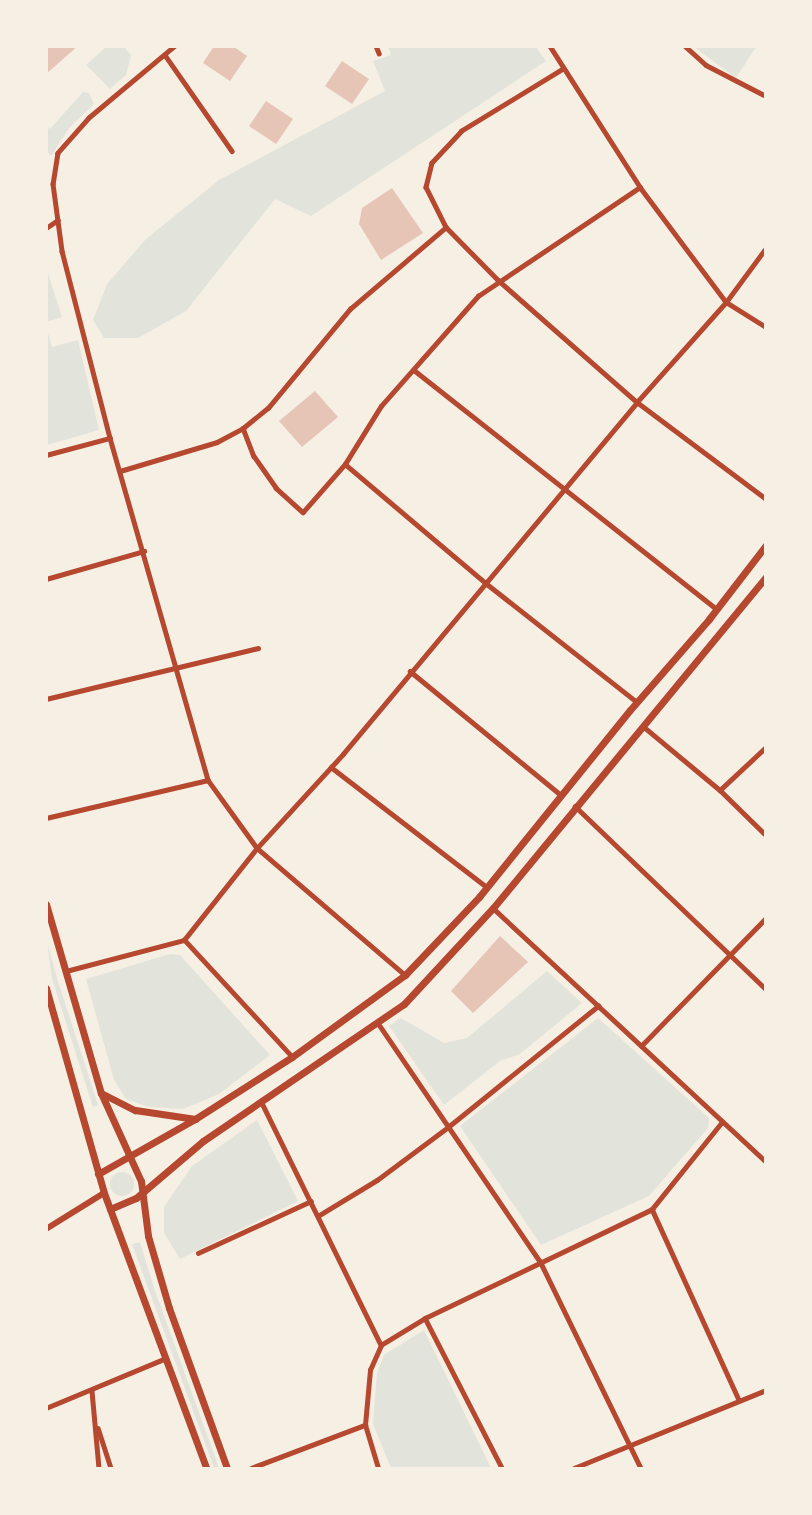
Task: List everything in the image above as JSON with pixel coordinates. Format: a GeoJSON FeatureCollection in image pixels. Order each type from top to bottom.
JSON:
{"type":"FeatureCollection","features":[{"type":"Feature","properties":{"kind":"main road"},"geometry":{"type":"LineString","coordinates":[[98,1174],[195,1119],[292,1057],[405,975],[487,887],[637,702],[717,609],[765,545]]}},
{"type":"Feature","properties":{"kind":"main road"},"geometry":{"type":"LineString","coordinates":[[110,1209],[143,1191],[203,1141],[404,1004],[493,908],[575,805],[644,727],[764,583]]}},
{"type":"Feature","properties":{"kind":"main road"},"geometry":{"type":"LineString","coordinates":[[46,904],[101,1093],[130,1156],[143,1191],[158,1271],[227,1468]]}},
{"type":"Feature","properties":{"kind":"main road"},"geometry":{"type":"LineString","coordinates":[[46,988],[104,1193],[206,1468]]}},
{"type":"Feature","properties":{"kind":"main road"},"geometry":{"type":"LineString","coordinates":[[101,1093],[135,1110],[195,1119]]}},
{"type":"Feature","properties":{"kind":"street"},"geometry":{"type":"LineString","coordinates":[[175,46],[89,118],[58,153],[53,184],[62,251],[110,438],[208,780],[256,848],[405,975]]}},
{"type":"Feature","properties":{"kind":"street"},"geometry":{"type":"LineString","coordinates":[[376,46],[379,53]]}},
{"type":"Feature","properties":{"kind":"street"},"geometry":{"type":"LineString","coordinates":[[550,46],[639,187],[726,302],[765,327]]}},
{"type":"Feature","properties":{"kind":"street"},"geometry":{"type":"LineString","coordinates":[[685,46],[706,65],[765,96]]}},
{"type":"Feature","properties":{"kind":"street"},"geometry":{"type":"LineString","coordinates":[[165,55],[232,152]]}},
{"type":"Feature","properties":{"kind":"street"},"geometry":{"type":"LineString","coordinates":[[563,69],[462,132],[432,163],[426,187],[446,226],[498,280],[637,402],[765,499]]}},
{"type":"Feature","properties":{"kind":"street"},"geometry":{"type":"LineString","coordinates":[[243,429],[255,456],[276,488],[303,512],[345,464],[381,406],[478,296],[498,280],[639,187]]}},
{"type":"Feature","properties":{"kind":"street"},"geometry":{"type":"LineString","coordinates":[[46,228],[58,220]]}},
{"type":"Feature","properties":{"kind":"street"},"geometry":{"type":"LineString","coordinates":[[120,471],[217,442],[243,429],[268,408],[350,309],[446,226]]}},
{"type":"Feature","properties":{"kind":"street"},"geometry":{"type":"LineString","coordinates":[[66,971],[184,940],[256,848],[331,767],[410,671],[488,584],[637,402],[726,302],[765,249]]}},
{"type":"Feature","properties":{"kind":"street"},"geometry":{"type":"LineString","coordinates":[[414,370],[717,609]]}},
{"type":"Feature","properties":{"kind":"street"},"geometry":{"type":"LineString","coordinates":[[46,455],[110,438]]}},
{"type":"Feature","properties":{"kind":"street"},"geometry":{"type":"LineString","coordinates":[[345,464],[488,584],[637,702]]}},
{"type":"Feature","properties":{"kind":"street"},"geometry":{"type":"LineString","coordinates":[[46,579],[144,551]]}},
{"type":"Feature","properties":{"kind":"street"},"geometry":{"type":"LineString","coordinates":[[46,699],[258,648]]}},
{"type":"Feature","properties":{"kind":"street"},"geometry":{"type":"LineString","coordinates":[[410,671],[561,795]]}},
{"type":"Feature","properties":{"kind":"street"},"geometry":{"type":"LineString","coordinates":[[644,727],[720,790],[765,835]]}},
{"type":"Feature","properties":{"kind":"street"},"geometry":{"type":"LineString","coordinates":[[720,790],[765,747]]}},
{"type":"Feature","properties":{"kind":"street"},"geometry":{"type":"LineString","coordinates":[[331,767],[487,887]]}},
{"type":"Feature","properties":{"kind":"street"},"geometry":{"type":"LineString","coordinates":[[46,818],[208,780]]}},
{"type":"Feature","properties":{"kind":"street"},"geometry":{"type":"LineString","coordinates":[[575,805],[765,989]]}},
{"type":"Feature","properties":{"kind":"street"},"geometry":{"type":"LineString","coordinates":[[493,908],[765,1162]]}},
{"type":"Feature","properties":{"kind":"street"},"geometry":{"type":"LineString","coordinates":[[640,1046],[765,918]]}},
{"type":"Feature","properties":{"kind":"street"},"geometry":{"type":"LineString","coordinates":[[184,940],[292,1057]]}},
{"type":"Feature","properties":{"kind":"street"},"geometry":{"type":"LineString","coordinates":[[318,1216],[377,1180],[448,1127],[598,1006]]}},
{"type":"Feature","properties":{"kind":"street"},"geometry":{"type":"LineString","coordinates":[[46,1018],[55,1015]]}},
{"type":"Feature","properties":{"kind":"street"},"geometry":{"type":"LineString","coordinates":[[378,1023],[540,1261],[641,1468]]}},
{"type":"Feature","properties":{"kind":"street"},"geometry":{"type":"LineString","coordinates":[[261,1101],[381,1345]]}},
{"type":"Feature","properties":{"kind":"street"},"geometry":{"type":"LineString","coordinates":[[378,1468],[364,1425],[370,1370],[381,1345],[425,1318],[652,1209],[722,1122]]}},
{"type":"Feature","properties":{"kind":"street"},"geometry":{"type":"LineString","coordinates":[[46,1229],[104,1193]]}},
{"type":"Feature","properties":{"kind":"street"},"geometry":{"type":"LineString","coordinates":[[198,1253],[311,1201]]}},
{"type":"Feature","properties":{"kind":"street"},"geometry":{"type":"LineString","coordinates":[[652,1209],[738,1398]]}},
{"type":"Feature","properties":{"kind":"street"},"geometry":{"type":"LineString","coordinates":[[425,1318],[502,1468]]}},
{"type":"Feature","properties":{"kind":"street"},"geometry":{"type":"LineString","coordinates":[[46,1407],[92,1391],[166,1358]]}},
{"type":"Feature","properties":{"kind":"street"},"geometry":{"type":"LineString","coordinates":[[574,1468],[738,1398],[765,1390]]}},
{"type":"Feature","properties":{"kind":"street"},"geometry":{"type":"LineString","coordinates":[[92,1391],[99,1468]]}},
{"type":"Feature","properties":{"kind":"street"},"geometry":{"type":"LineString","coordinates":[[95,1420],[111,1468]]}},
{"type":"Feature","properties":{"kind":"street"},"geometry":{"type":"LineString","coordinates":[[251,1468],[364,1425]]}},
{"type":"Feature","properties":{"kind":"shaded area"},"geometry":{"type":"Polygon","coordinates":[[[107,46],[124,47],[131,55],[126,75],[110,89],[86,65],[107,46]]]}},
{"type":"Feature","properties":{"kind":"shaded area"},"geometry":{"type":"Polygon","coordinates":[[[388,47],[536,47],[546,61],[311,216],[275,199],[186,311],[138,338],[104,338],[93,320],[107,284],[146,239],[219,180],[385,91],[373,61],[391,55],[388,47]]]}},
{"type":"Feature","properties":{"kind":"shaded area"},"geometry":{"type":"Polygon","coordinates":[[[694,47],[756,47],[736,78],[694,47]]]}},
{"type":"Feature","properties":{"kind":"shaded area"},"geometry":{"type":"Polygon","coordinates":[[[83,92],[89,93],[94,104],[70,127],[51,156],[47,151],[47,126],[50,129],[83,92]]]}},
{"type":"Feature","properties":{"kind":"shaded area"},"geometry":{"type":"Polygon","coordinates":[[[46,267],[62,317],[47,322],[46,322],[46,267]]]}},
{"type":"Feature","properties":{"kind":"shaded area"},"geometry":{"type":"Polygon","coordinates":[[[46,326],[52,347],[78,340],[99,430],[47,445],[46,326]]]}},
{"type":"Feature","properties":{"kind":"shaded area"},"geometry":{"type":"Polygon","coordinates":[[[47,942],[98,1105],[93,1107],[52,979],[47,942]]]}},
{"type":"Feature","properties":{"kind":"shaded area"},"geometry":{"type":"Polygon","coordinates":[[[170,954],[180,955],[270,1055],[219,1094],[183,1109],[149,1107],[126,1099],[114,1080],[86,979],[170,954]]]}},
{"type":"Feature","properties":{"kind":"shaded area"},"geometry":{"type":"Polygon","coordinates":[[[547,971],[582,1003],[520,1054],[500,1061],[444,1105],[389,1026],[401,1018],[444,1043],[467,1038],[547,971]]]}},
{"type":"Feature","properties":{"kind":"shaded area"},"geometry":{"type":"Polygon","coordinates":[[[598,1018],[709,1118],[708,1128],[649,1196],[541,1245],[460,1126],[598,1018]]]}},
{"type":"Feature","properties":{"kind":"shaded area"},"geometry":{"type":"Polygon","coordinates":[[[257,1120],[298,1201],[180,1259],[164,1233],[164,1207],[192,1166],[257,1120]]]}},
{"type":"Feature","properties":{"kind":"shaded area"},"geometry":{"type":"Polygon","coordinates":[[[122,1172],[127,1173],[133,1179],[133,1189],[127,1195],[122,1196],[117,1195],[111,1189],[110,1184],[111,1179],[117,1173],[122,1172]]]}},
{"type":"Feature","properties":{"kind":"shaded area"},"geometry":{"type":"Polygon","coordinates":[[[140,1242],[154,1288],[219,1468],[214,1468],[132,1244],[140,1242]]]}},
{"type":"Feature","properties":{"kind":"shaded area"},"geometry":{"type":"Polygon","coordinates":[[[424,1330],[491,1468],[391,1468],[373,1424],[377,1373],[384,1355],[424,1330]]]}},
{"type":"Feature","properties":{"kind":"building"},"geometry":{"type":"Polygon","coordinates":[[[46,46],[78,46],[46,74],[46,46]]]}},
{"type":"Feature","properties":{"kind":"building"},"geometry":{"type":"Polygon","coordinates":[[[214,46],[233,46],[247,56],[230,81],[203,63],[214,46]]]}},
{"type":"Feature","properties":{"kind":"building"},"geometry":{"type":"Polygon","coordinates":[[[342,61],[369,79],[352,104],[325,86],[342,61]]]}},
{"type":"Feature","properties":{"kind":"building"},"geometry":{"type":"Polygon","coordinates":[[[266,101],[293,119],[276,144],[249,126],[266,101]]]}},
{"type":"Feature","properties":{"kind":"building"},"geometry":{"type":"Polygon","coordinates":[[[392,188],[423,233],[381,260],[359,224],[362,208],[392,188]]]}},
{"type":"Feature","properties":{"kind":"building"},"geometry":{"type":"Polygon","coordinates":[[[315,391],[338,417],[302,447],[279,421],[315,391]]]}},
{"type":"Feature","properties":{"kind":"building"},"geometry":{"type":"Polygon","coordinates":[[[500,936],[528,962],[473,1013],[451,991],[500,936]]]}}]}
